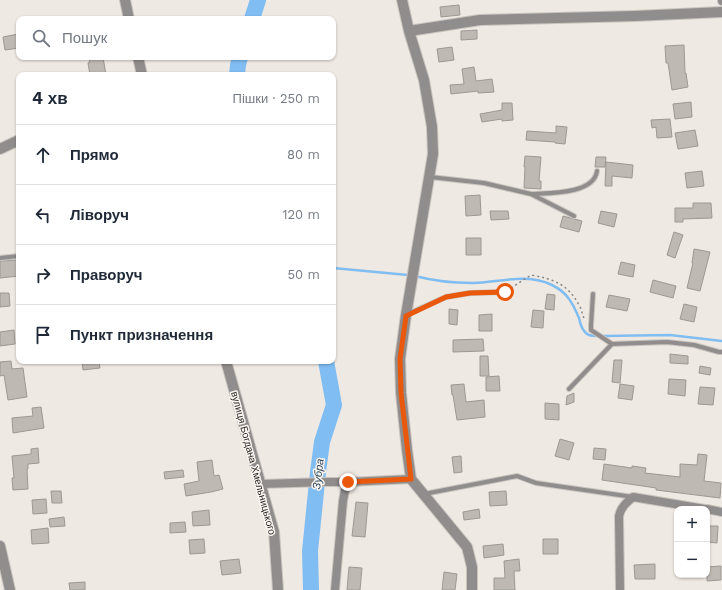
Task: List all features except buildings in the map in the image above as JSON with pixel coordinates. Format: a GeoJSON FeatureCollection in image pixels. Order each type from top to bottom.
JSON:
{"type":"FeatureCollection","features":[{"type":"Feature","properties":{"kind":"street"},"geometry":{"type":"LineString","coordinates":[[125,0],[128,16]]}},
{"type":"Feature","properties":{"kind":"street"},"geometry":{"type":"LineString","coordinates":[[402,0],[409,31],[424,80],[432,127],[433,154],[400,359],[401,393],[411,479],[467,547],[472,567],[472,590]]}},
{"type":"Feature","properties":{"kind":"street"},"geometry":{"type":"LineString","coordinates":[[409,31],[480,20],[722,12]]}},
{"type":"Feature","properties":{"kind":"street"},"geometry":{"type":"LineString","coordinates":[[139,60],[141,72]]}},
{"type":"Feature","properties":{"kind":"street"},"geometry":{"type":"LineString","coordinates":[[0,149],[16,141]]}},
{"type":"Feature","properties":{"kind":"street","name":"вулиця Богдана Хмельницького"},"geometry":{"type":"LineString","coordinates":[[227,364],[274,532],[278,590]]}},
{"type":"Feature","properties":{"kind":"street"},"geometry":{"type":"LineString","coordinates":[[261,484],[411,479]]}},
{"type":"Feature","properties":{"kind":"street"},"geometry":{"type":"LineString","coordinates":[[334,590],[343,501],[348,482]]}},
{"type":"Feature","properties":{"kind":"street"},"geometry":{"type":"LineString","coordinates":[[620,590],[619,516],[620,510],[624,504],[633,497],[688,506]]}},
{"type":"Feature","properties":{"kind":"street"},"geometry":{"type":"LineString","coordinates":[[710,510],[722,512]]}},
{"type":"Feature","properties":{"kind":"street"},"geometry":{"type":"LineString","coordinates":[[0,546],[10,590]]}},
{"type":"Feature","properties":{"kind":"lane"},"geometry":{"type":"LineString","coordinates":[[531,194],[567,192],[583,187],[593,181],[597,171]]}},
{"type":"Feature","properties":{"kind":"lane"},"geometry":{"type":"LineString","coordinates":[[429,177],[484,184],[531,194],[574,216]]}},
{"type":"Feature","properties":{"kind":"lane"},"geometry":{"type":"LineString","coordinates":[[0,258],[16,256]]}},
{"type":"Feature","properties":{"kind":"lane"},"geometry":{"type":"LineString","coordinates":[[406,316],[446,297],[470,293],[505,292]]}},
{"type":"Feature","properties":{"kind":"lane"},"geometry":{"type":"LineString","coordinates":[[594,294],[591,330],[612,344],[667,342],[694,345],[722,352]]}},
{"type":"Feature","properties":{"kind":"lane"},"geometry":{"type":"LineString","coordinates":[[569,389],[612,344]]}},
{"type":"Feature","properties":{"kind":"lane"},"geometry":{"type":"LineString","coordinates":[[424,495],[517,476],[536,484],[633,497]]}},
{"type":"Feature","properties":{"kind":"path"},"geometry":{"type":"LineString","coordinates":[[505,292],[532,274],[548,278],[562,284],[580,306],[584,318],[591,330]]}},
{"type":"Feature","properties":{"kind":"waterway","name":"Зубра"},"geometry":{"type":"LineString","coordinates":[[253,16],[258,0]]}},
{"type":"Feature","properties":{"kind":"waterway","name":"Зубра"},"geometry":{"type":"LineString","coordinates":[[237,72],[239,60]]}},
{"type":"Feature","properties":{"kind":"waterway"},"geometry":{"type":"LineString","coordinates":[[336,268],[408,275]]}},
{"type":"Feature","properties":{"kind":"waterway"},"geometry":{"type":"LineString","coordinates":[[415,276],[458,283],[513,279],[533,279],[543,281],[554,286],[566,295],[586,333],[591,336],[596,336]]}},
{"type":"Feature","properties":{"kind":"waterway"},"geometry":{"type":"LineString","coordinates":[[603,336],[670,335],[722,341]]}},
{"type":"Feature","properties":{"kind":"waterway","name":"Зубра"},"geometry":{"type":"LineString","coordinates":[[311,590],[310,551],[318,472],[322,442],[334,405],[327,364]]}},
{"type":"Feature","properties":{"kind":"route"},"geometry":{"type":"LineString","coordinates":[[348,482],[411,479],[401,393],[400,359],[406,316],[446,297],[470,293],[505,292]]}}]}
